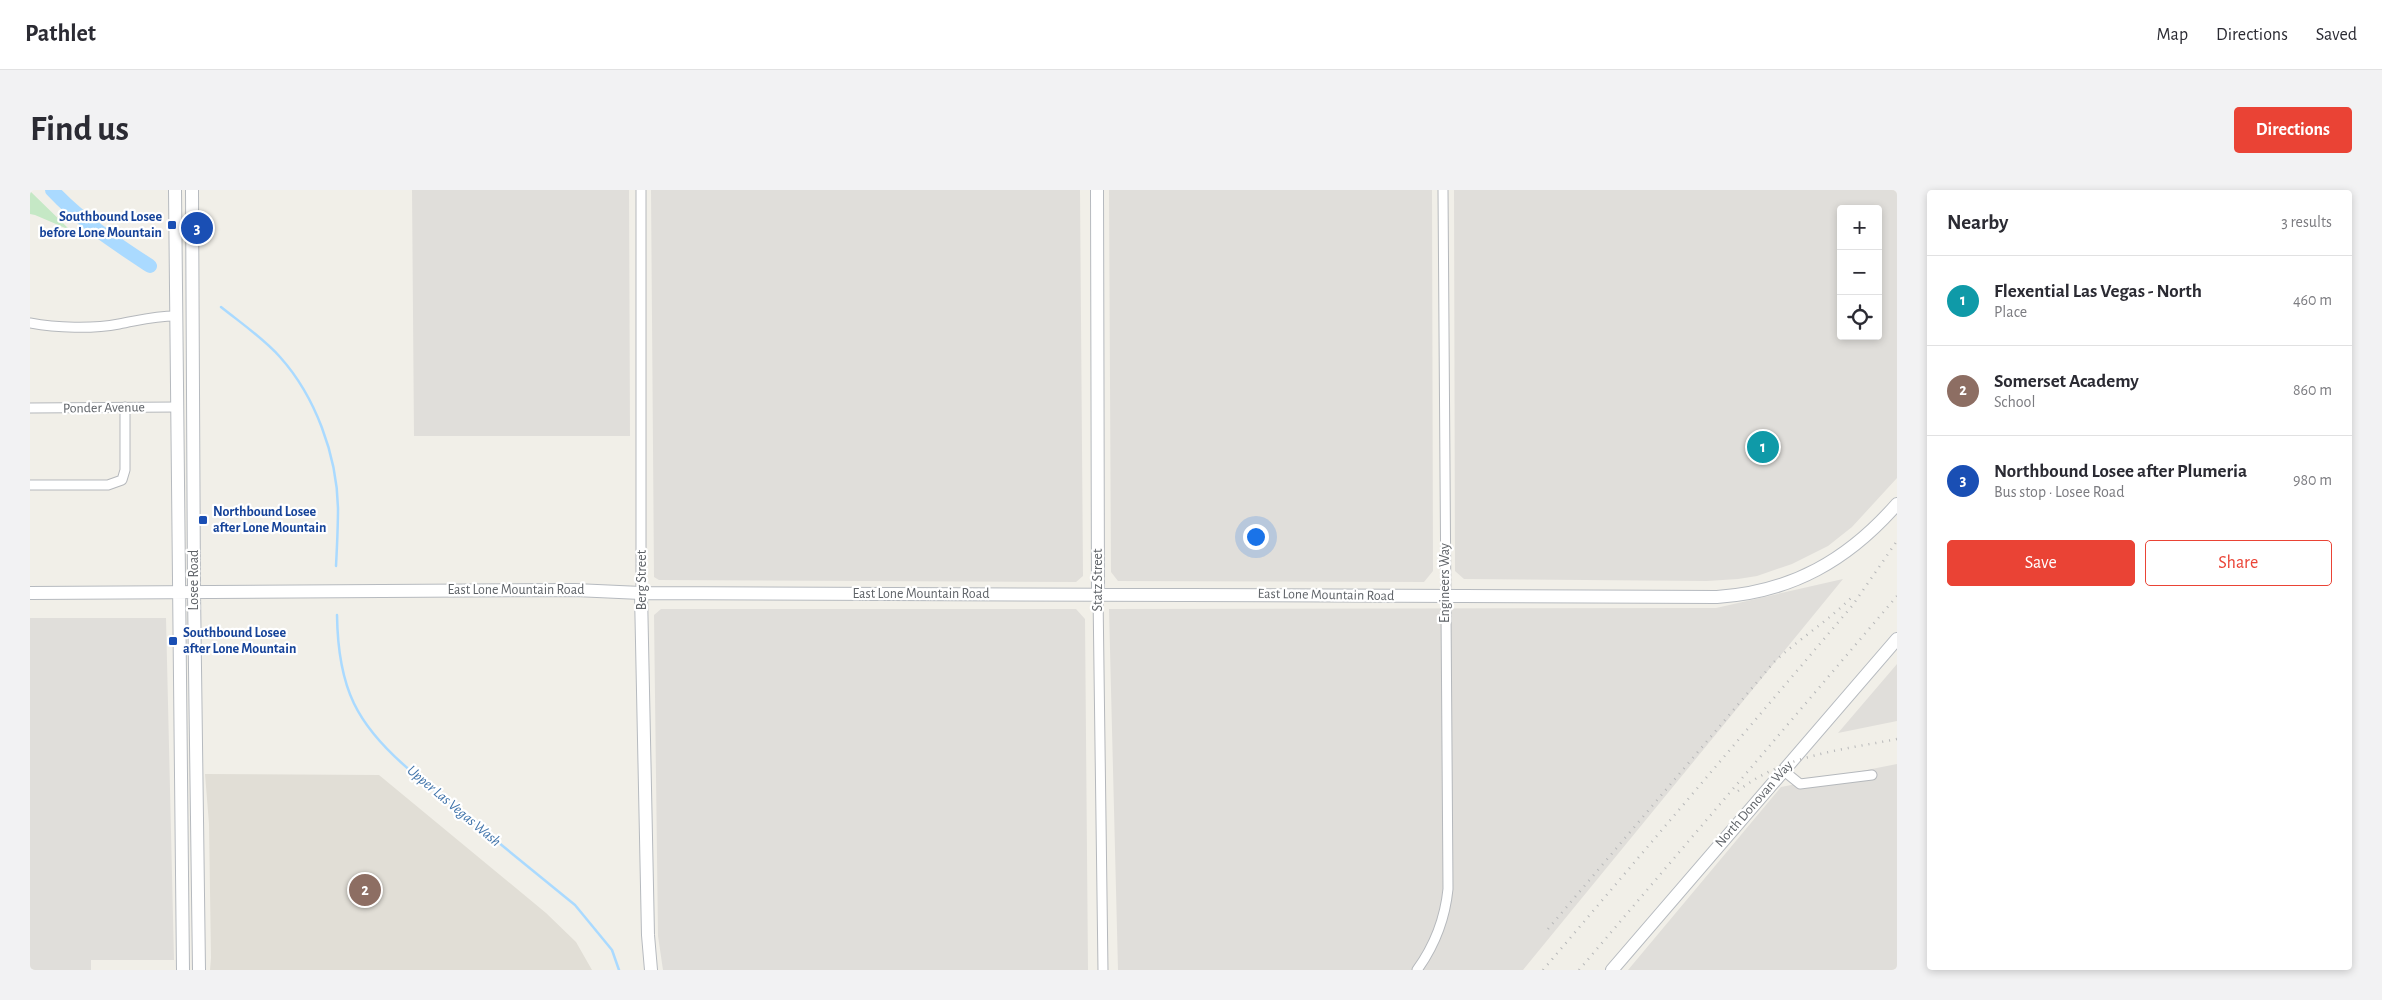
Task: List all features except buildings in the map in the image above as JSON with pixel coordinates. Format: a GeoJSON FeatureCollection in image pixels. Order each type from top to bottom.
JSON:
{"type":"FeatureCollection","features":[{"type":"Feature","properties":{"kind":"street","name":"Losee Road"},"geometry":{"type":"LineString","coordinates":[[175,190],[183,970]]}},
{"type":"Feature","properties":{"kind":"street","name":"Losee Road"},"geometry":{"type":"LineString","coordinates":[[192,190],[194,592],[199,970]]}},
{"type":"Feature","properties":{"kind":"street","name":"Berg Street"},"geometry":{"type":"LineString","coordinates":[[641,190],[641,593],[647,918],[651,970]]}},
{"type":"Feature","properties":{"kind":"street","name":"Statz Street"},"geometry":{"type":"LineString","coordinates":[[1097,190],[1098,594],[1103,970]]}},
{"type":"Feature","properties":{"kind":"street","name":"Engineers Way"},"geometry":{"type":"LineString","coordinates":[[1417,970],[1428,955],[1438,935],[1448,888],[1444,597],[1444,190]]}},
{"type":"Feature","properties":{"kind":"street"},"geometry":{"type":"LineString","coordinates":[[30,323],[48,326],[109,325],[145,317],[176,316],[184,321],[185,337],[193,362]]}},
{"type":"Feature","properties":{"kind":"street","name":"Ponder Avenue"},"geometry":{"type":"LineString","coordinates":[[30,408],[178,407]]}},
{"type":"Feature","properties":{"kind":"street"},"geometry":{"type":"LineString","coordinates":[[30,485],[108,485],[116,484],[122,480],[126,470],[125,408]]}},
{"type":"Feature","properties":{"kind":"street","name":"East Lone Mountain Road"},"geometry":{"type":"LineString","coordinates":[[30,593],[575,590],[641,593],[1717,597],[1766,590],[1808,574],[1855,546],[1877,527],[1897,504]]}},
{"type":"Feature","properties":{"kind":"street","name":"North Donovan Way"},"geometry":{"type":"LineString","coordinates":[[1612,970],[1897,639]]}},
{"type":"Feature","properties":{"kind":"street"},"geometry":{"type":"LineString","coordinates":[[181,742],[188,759],[190,793],[197,812]]}},
{"type":"Feature","properties":{"kind":"street"},"geometry":{"type":"LineString","coordinates":[[1784,771],[1800,784],[1872,776]]}},
{"type":"Feature","properties":{"kind":"street"},"geometry":{"type":"LineString","coordinates":[[182,807],[190,818],[191,851],[198,868]]}},
{"type":"Feature","properties":{"kind":"shaded area"},"geometry":{"type":"Polygon","coordinates":[[[412,190],[629,190],[630,436],[414,436],[412,190]]]}},
{"type":"Feature","properties":{"kind":"shaded area"},"geometry":{"type":"Polygon","coordinates":[[[651,190],[1080,190],[1083,576],[1076,582],[659,580],[654,577],[651,190]]]}},
{"type":"Feature","properties":{"kind":"shaded area"},"geometry":{"type":"Polygon","coordinates":[[[1109,190],[1432,190],[1433,571],[1424,582],[1118,581],[1111,572],[1109,190]]]}},
{"type":"Feature","properties":{"kind":"shaded area"},"geometry":{"type":"Polygon","coordinates":[[[1454,190],[1897,190],[1897,478],[1852,527],[1828,546],[1792,564],[1757,576],[1738,579],[1707,581],[1464,579],[1455,571],[1454,190]]]}},
{"type":"Feature","properties":{"kind":"shaded area"},"geometry":{"type":"Polygon","coordinates":[[[1843,579],[1523,970],[1118,970],[1109,609],[1716,608],[1843,579]]]}},
{"type":"Feature","properties":{"kind":"shaded area"},"geometry":{"type":"Polygon","coordinates":[[[661,609],[1076,609],[1085,619],[1088,970],[663,970],[658,936],[654,615],[661,609]]]}},
{"type":"Feature","properties":{"kind":"shaded area"},"geometry":{"type":"Polygon","coordinates":[[[30,618],[166,618],[174,960],[91,960],[91,970],[30,970],[30,618]]]}},
{"type":"Feature","properties":{"kind":"shaded area"},"geometry":{"type":"Polygon","coordinates":[[[1897,664],[1897,721],[1838,733],[1897,664]]]}},
{"type":"Feature","properties":{"kind":"shaded area"},"geometry":{"type":"Polygon","coordinates":[[[1897,764],[1897,970],[1628,970],[1781,787],[1897,764]]]}},
{"type":"Feature","properties":{"kind":"shaded area"},"geometry":{"type":"Polygon","coordinates":[[[205,774],[379,775],[546,913],[576,942],[592,970],[210,970],[209,824],[205,774]]]}},
{"type":"Feature","properties":{"kind":"green space"},"geometry":{"type":"Polygon","coordinates":[[[30,191],[70,230],[30,214],[30,191]]]}},
{"type":"Feature","properties":{"kind":"waterway","name":"Upper Las Vegas Wash"},"geometry":{"type":"LineString","coordinates":[[52,190],[87,222],[150,266]]}},
{"type":"Feature","properties":{"kind":"waterway","name":"Upper Las Vegas Wash"},"geometry":{"type":"LineString","coordinates":[[221,307],[259,337],[280,357],[304,390],[322,427],[337,488],[336,566]]}},
{"type":"Feature","properties":{"kind":"waterway","name":"Upper Las Vegas Wash"},"geometry":{"type":"LineString","coordinates":[[337,615],[338,641],[346,684],[364,721],[377,738],[412,772],[575,905],[612,950],[619,970]]}},
{"type":"Feature","properties":{"kind":"railway"},"geometry":{"type":"LineString","coordinates":[[1543,970],[1852,606],[1897,541]]}},
{"type":"Feature","properties":{"kind":"railway"},"geometry":{"type":"LineString","coordinates":[[1579,970],[1897,596]]}},
{"type":"Feature","properties":{"kind":"railway"},"geometry":{"type":"LineString","coordinates":[[1548,929],[1774,662],[1852,597]]}},
{"type":"Feature","properties":{"kind":"railway"},"geometry":{"type":"LineString","coordinates":[[1738,791],[1774,769],[1794,762],[1834,751],[1897,739]]}},
{"type":"Feature","properties":{"kind":"place","name":"Southbound Losee before Lone Mountain"},"geometry":{"type":"Point","coordinates":[172,225]}},
{"type":"Feature","properties":{"kind":"place","name":"Northbound Losee after Plumeria"},"geometry":{"type":"Point","coordinates":[197,228]}},
{"type":"Feature","properties":{"kind":"place","name":"Flexential Las Vegas - North"},"geometry":{"type":"Point","coordinates":[1763,447]}},
{"type":"Feature","properties":{"kind":"place","name":"Northbound Losee after Lone Mountain"},"geometry":{"type":"Point","coordinates":[203,520]}},
{"type":"Feature","properties":{"kind":"place","name":"Southbound Losee after Lone Mountain"},"geometry":{"type":"Point","coordinates":[173,641]}},
{"type":"Feature","properties":{"kind":"place","name":"Somerset Academy"},"geometry":{"type":"Point","coordinates":[365,890]}}]}
